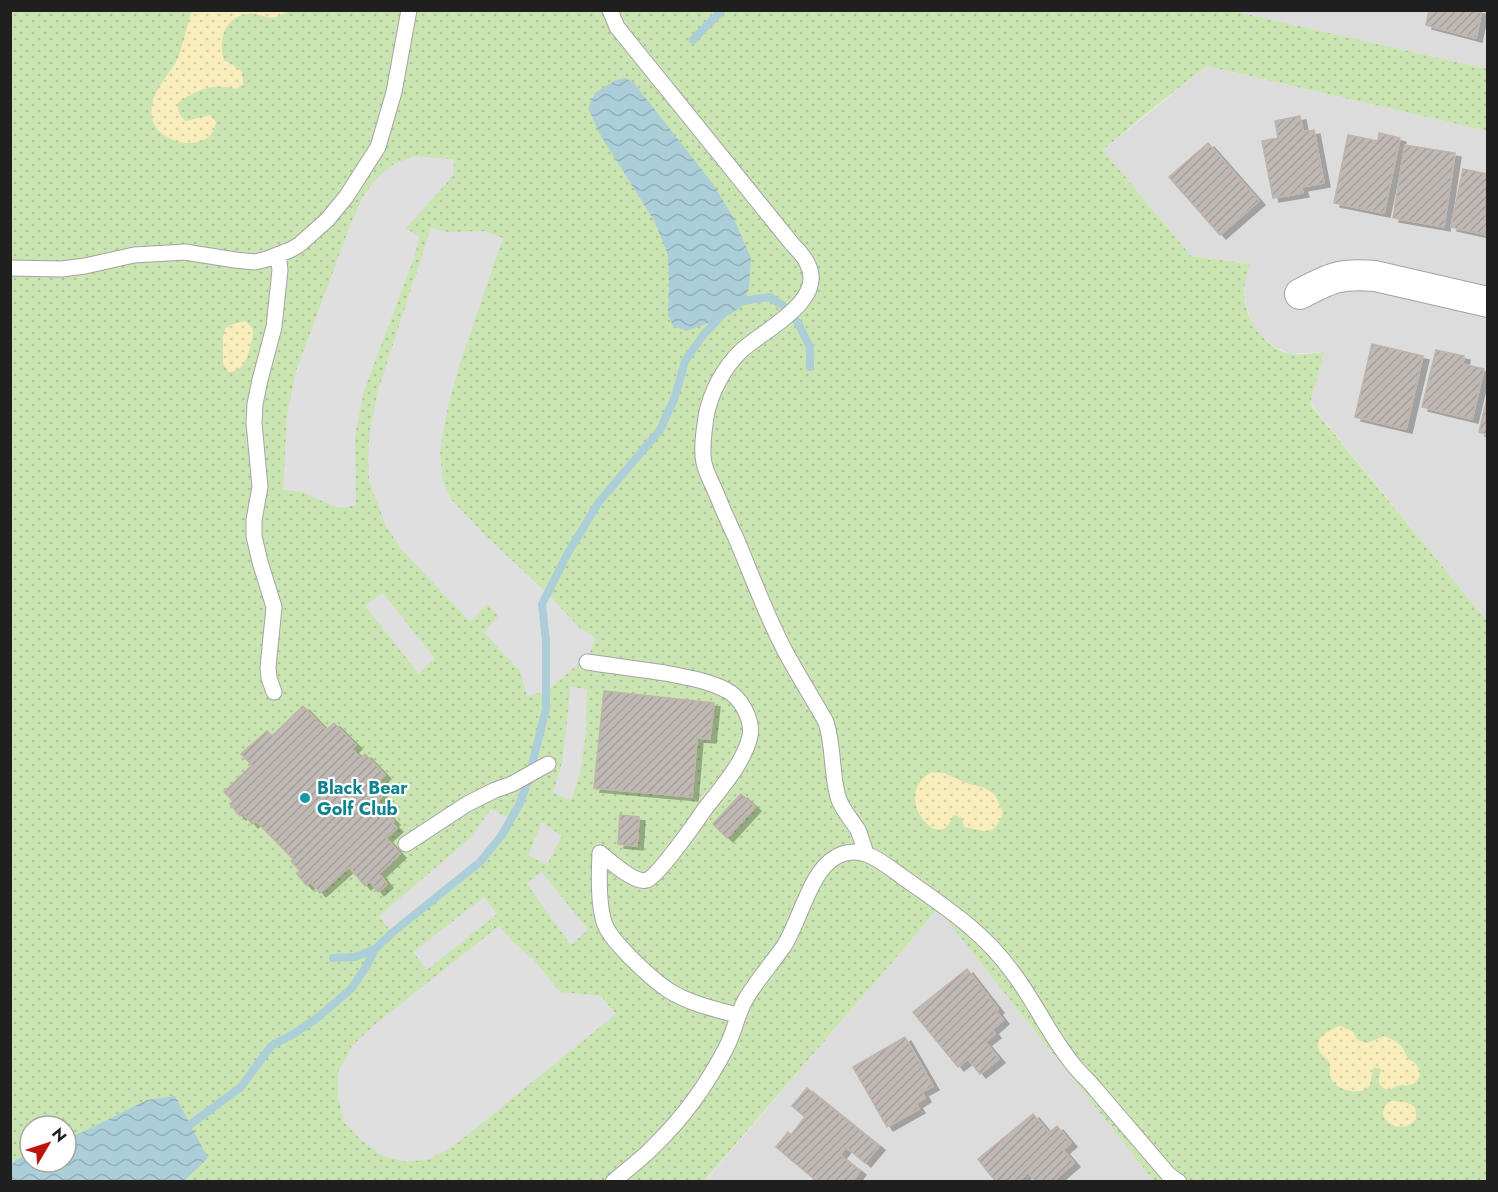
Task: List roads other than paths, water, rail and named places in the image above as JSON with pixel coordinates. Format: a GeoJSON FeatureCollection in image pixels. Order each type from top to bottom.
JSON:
{"type":"FeatureCollection","features":[{"type":"Feature","properties":{"kind":"street"},"geometry":{"type":"LineString","coordinates":[[1300,294],[1322,282],[1348,274],[1375,276],[1488,302]]}},
{"type":"Feature","properties":{"kind":"lane"},"geometry":{"type":"LineString","coordinates":[[10,268],[62,269],[134,255],[185,252],[255,262],[299,245],[327,220],[346,197],[378,147],[394,92],[409,10]]}},
{"type":"Feature","properties":{"kind":"lane"},"geometry":{"type":"LineString","coordinates":[[610,10],[617,27],[800,254],[811,274],[806,296],[798,306],[743,350],[719,381],[709,403],[706,417],[703,461],[784,650],[826,722],[832,744],[839,800],[858,831],[866,853]]}},
{"type":"Feature","properties":{"kind":"lane"},"geometry":{"type":"LineString","coordinates":[[274,692],[268,667],[274,607],[254,536],[254,520],[260,487],[254,423],[260,380],[274,327],[280,270],[278,255]]}},
{"type":"Feature","properties":{"kind":"lane"},"geometry":{"type":"LineString","coordinates":[[587,662],[693,678],[728,690],[745,710],[750,722],[750,735],[741,760],[679,845],[654,875],[647,881],[638,880],[600,854],[599,872],[603,920],[605,927],[620,946],[667,990],[684,999],[737,1015]]}},
{"type":"Feature","properties":{"kind":"lane"},"geometry":{"type":"LineString","coordinates":[[406,843],[467,804],[512,784],[548,764]]}},
{"type":"Feature","properties":{"kind":"lane"},"geometry":{"type":"LineString","coordinates":[[613,1182],[653,1148],[680,1118],[727,1047],[737,1015],[784,945],[814,881],[836,856],[852,851],[866,853],[980,934],[1027,992],[1075,1067],[1173,1179]]}},
{"type":"Feature","properties":{"kind":"water"},"geometry":{"type":"Polygon","coordinates":[[[625,78],[633,82],[713,184],[733,217],[751,258],[749,287],[743,305],[731,314],[687,331],[673,326],[668,315],[668,255],[655,222],[601,136],[588,108],[595,93],[616,80],[625,78]]]}},
{"type":"Feature","properties":{"kind":"water"},"geometry":{"type":"Polygon","coordinates":[[[175,1096],[208,1158],[184,1181],[11,1181],[11,1165],[18,1159],[18,1174],[78,1174],[78,1134],[147,1100],[175,1096]]]}},
{"type":"Feature","properties":{"kind":"waterway"},"geometry":{"type":"LineString","coordinates":[[693,40],[722,10]]}},
{"type":"Feature","properties":{"kind":"waterway"},"geometry":{"type":"LineString","coordinates":[[736,302],[770,297],[785,307],[798,323],[810,347],[810,367]]}},
{"type":"Feature","properties":{"kind":"waterway"},"geometry":{"type":"LineString","coordinates":[[184,1129],[241,1087],[271,1046],[317,1018],[351,989],[375,949],[480,862],[502,835],[520,803],[528,781],[546,709],[546,641],[542,604],[569,551],[599,502],[660,430],[675,397],[685,361],[704,334],[725,312]]}},
{"type":"Feature","properties":{"kind":"waterway"},"geometry":{"type":"LineString","coordinates":[[333,958],[355,957],[375,949]]}},
{"type":"Feature","properties":{"kind":"place","name":"Black Bear Golf Club"},"geometry":{"type":"Point","coordinates":[305,798]}}]}
